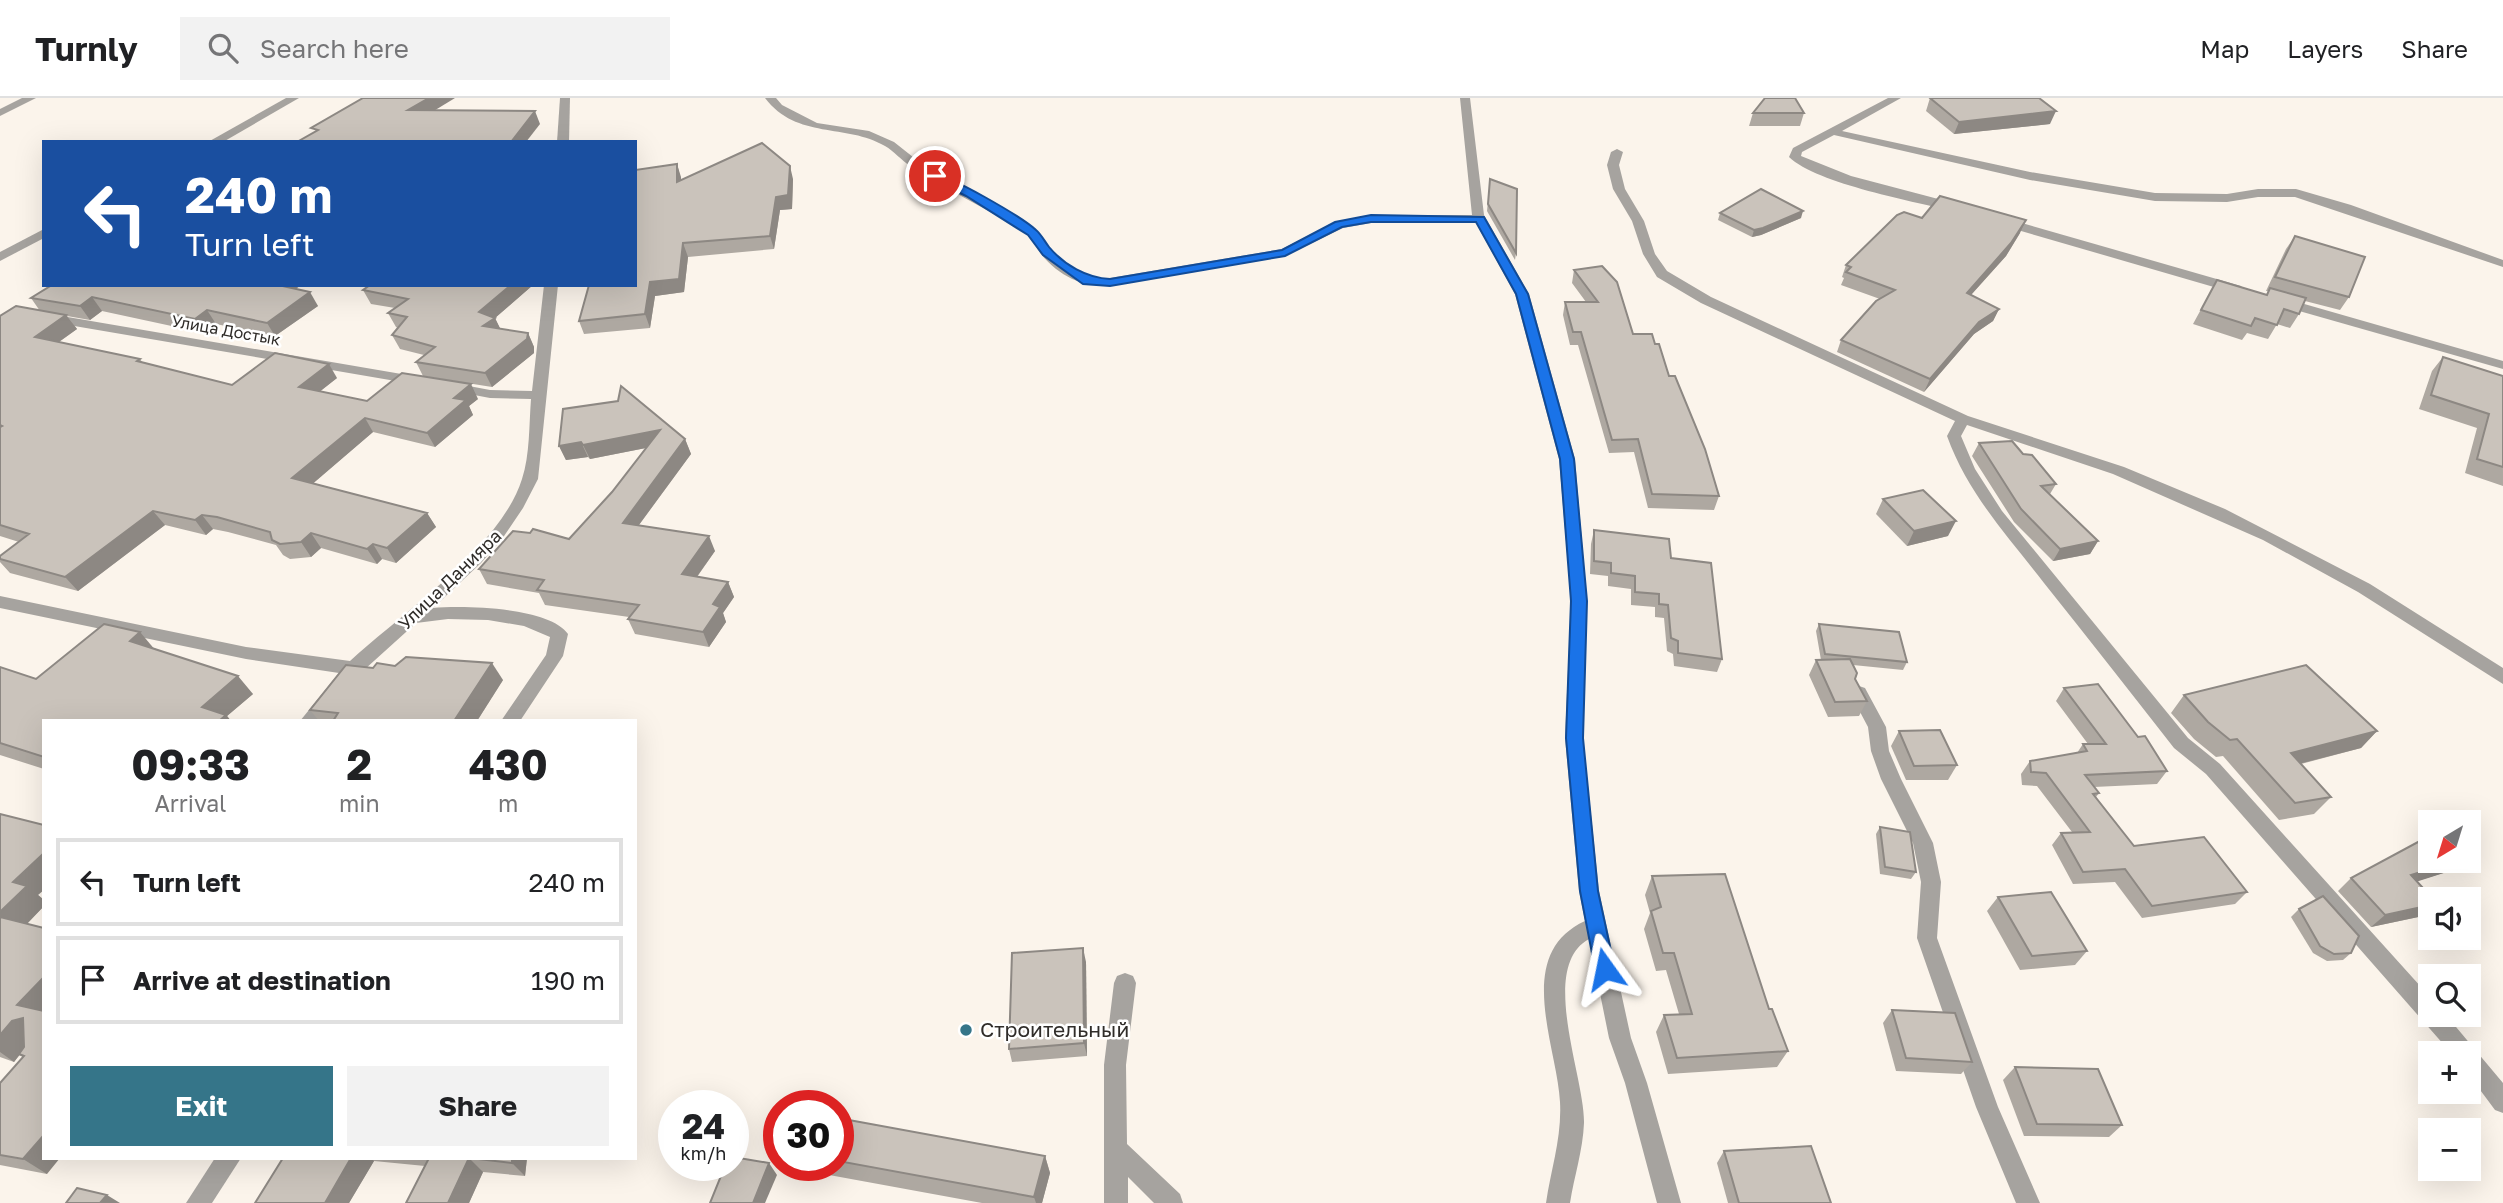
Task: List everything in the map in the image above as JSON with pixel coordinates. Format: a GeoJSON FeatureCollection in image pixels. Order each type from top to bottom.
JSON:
{"type":"FeatureCollection","features":[{"type":"Feature","properties":{"kind":"street"},"geometry":{"type":"LineString","coordinates":[[0,113],[31,98]]}},
{"type":"Feature","properties":{"kind":"street"},"geometry":{"type":"LineString","coordinates":[[218,140],[294,98]]}},
{"type":"Feature","properties":{"kind":"street"},"geometry":{"type":"LineString","coordinates":[[563,140],[565,98]]}},
{"type":"Feature","properties":{"kind":"street"},"geometry":{"type":"LineString","coordinates":[[770,98],[778,107],[814,126],[869,134],[890,144],[924,170],[1032,232],[1047,253],[1087,282],[1110,282],[1285,253],[1339,225],[1371,219],[1480,219]]}},
{"type":"Feature","properties":{"kind":"street"},"geometry":{"type":"LineString","coordinates":[[1465,98],[1480,219],[1522,294],[1567,459],[1579,601],[1574,738],[1589,891],[1620,1038],[1636,1083],[1669,1203]]}},
{"type":"Feature","properties":{"kind":"street"},"geometry":{"type":"LineString","coordinates":[[1896,98],[1797,150],[1795,157],[1801,163],[1827,171],[2503,365]]}},
{"type":"Feature","properties":{"kind":"street"},"geometry":{"type":"LineString","coordinates":[[1831,131],[2030,176],[2155,197],[2227,198],[2258,193],[2296,194],[2347,208],[2501,264]]}},
{"type":"Feature","properties":{"kind":"street"},"geometry":{"type":"LineString","coordinates":[[1617,152],[1614,165],[1619,189],[1638,221],[1649,254],[1662,274],[1706,300],[1963,419],[2015,434],[2228,517],[2363,587],[2503,677]]}},
{"type":"Feature","properties":{"kind":"street"},"geometry":{"type":"LineString","coordinates":[[0,257],[42,234]]}},
{"type":"Feature","properties":{"kind":"street","name":"Улица Данияра"},"geometry":{"type":"LineString","coordinates":[[311,719],[353,668],[413,617],[498,536],[519,505],[530,479],[551,287]]}},
{"type":"Feature","properties":{"kind":"street","name":"Улица Достык"},"geometry":{"type":"LineString","coordinates":[[32,315],[490,394],[538,395]]}},
{"type":"Feature","properties":{"kind":"street"},"geometry":{"type":"LineString","coordinates":[[1963,419],[1954,436],[1962,461],[2004,526],[2031,555],[2181,743],[2213,769],[2418,999]]}},
{"type":"Feature","properties":{"kind":"street"},"geometry":{"type":"LineString","coordinates":[[0,602],[246,653],[353,668]]}},
{"type":"Feature","properties":{"kind":"street"},"geometry":{"type":"LineString","coordinates":[[413,617],[432,613],[518,617],[543,624],[559,634],[554,656],[511,719]]}},
{"type":"Feature","properties":{"kind":"street"},"geometry":{"type":"LineString","coordinates":[[1859,693],[1877,727],[1880,751],[1891,779],[1923,843],[1931,882],[1927,938],[1987,1107],[2028,1203]]}},
{"type":"Feature","properties":{"kind":"street"},"geometry":{"type":"LineString","coordinates":[[1558,1203],[1573,1124],[1571,1086],[1554,1003],[1555,968],[1574,937],[1596,926]]}},
{"type":"Feature","properties":{"kind":"street"},"geometry":{"type":"LineString","coordinates":[[1116,1203],[1115,1065],[1125,983]]}},
{"type":"Feature","properties":{"kind":"street"},"geometry":{"type":"LineString","coordinates":[[2443,1027],[2455,1041]]}},
{"type":"Feature","properties":{"kind":"street"},"geometry":{"type":"LineString","coordinates":[[2481,1072],[2503,1101]]}},
{"type":"Feature","properties":{"kind":"street"},"geometry":{"type":"LineString","coordinates":[[1116,1149],[1171,1203]]}},
{"type":"Feature","properties":{"kind":"street"},"geometry":{"type":"LineString","coordinates":[[198,1203],[228,1160]]}},
{"type":"Feature","properties":{"kind":"building"},"geometry":{"type":"Polygon","coordinates":[[[363,98],[429,98],[408,110],[535,111],[513,140],[300,140],[318,130],[311,128],[363,98]]]}},
{"type":"Feature","properties":{"kind":"building"},"geometry":{"type":"Polygon","coordinates":[[[1765,98],[1795,98],[1804,113],[1753,113],[1765,98]]]}},
{"type":"Feature","properties":{"kind":"building"},"geometry":{"type":"Polygon","coordinates":[[[1930,98],[2039,98],[2056,111],[1959,122],[1930,98]]]}},
{"type":"Feature","properties":{"kind":"building"},"geometry":{"type":"Polygon","coordinates":[[[762,143],[790,166],[788,195],[776,197],[770,236],[683,243],[679,279],[650,282],[645,314],[579,321],[588,287],[637,287],[637,170],[677,164],[677,182],[762,143]]]}},
{"type":"Feature","properties":{"kind":"building"},"geometry":{"type":"Polygon","coordinates":[[[1490,179],[1517,189],[1516,253],[1488,204],[1490,179]]]}},
{"type":"Feature","properties":{"kind":"building"},"geometry":{"type":"Polygon","coordinates":[[[1761,189],[1803,211],[1754,230],[1720,213],[1761,189]]]}},
{"type":"Feature","properties":{"kind":"building"},"geometry":{"type":"Polygon","coordinates":[[[1940,196],[2026,220],[2011,243],[1967,293],[1999,309],[1979,322],[1930,379],[1841,340],[1876,301],[1895,290],[1846,272],[1851,267],[1846,265],[1897,215],[1904,212],[1922,218],[1940,196]]]}},
{"type":"Feature","properties":{"kind":"building"},"geometry":{"type":"Polygon","coordinates":[[[2295,236],[2365,257],[2349,297],[2275,277],[2295,236]]]}},
{"type":"Feature","properties":{"kind":"building"},"geometry":{"type":"Polygon","coordinates":[[[1602,266],[1617,282],[1633,334],[1652,334],[1655,344],[1659,344],[1669,376],[1675,376],[1705,449],[1719,496],[1652,494],[1638,439],[1612,440],[1581,332],[1573,332],[1565,302],[1598,302],[1574,270],[1602,266]]]}},
{"type":"Feature","properties":{"kind":"building"},"geometry":{"type":"Polygon","coordinates":[[[2217,280],[2267,295],[2270,288],[2306,298],[2299,314],[2284,309],[2277,325],[2255,318],[2251,326],[2201,310],[2217,280]]]}},
{"type":"Feature","properties":{"kind":"building"},"geometry":{"type":"Polygon","coordinates":[[[49,287],[287,287],[310,292],[267,323],[207,310],[195,319],[92,297],[80,306],[31,298],[49,287]]]}},
{"type":"Feature","properties":{"kind":"building"},"geometry":{"type":"Polygon","coordinates":[[[367,287],[509,287],[479,312],[495,318],[483,326],[528,333],[527,339],[485,373],[416,362],[435,347],[392,335],[407,317],[388,313],[408,299],[363,290],[367,287]]]}},
{"type":"Feature","properties":{"kind":"building"},"geometry":{"type":"Polygon","coordinates":[[[16,306],[66,315],[35,337],[140,359],[137,361],[232,385],[275,353],[329,364],[299,387],[367,401],[402,373],[471,384],[454,398],[466,400],[427,433],[365,418],[292,478],[427,513],[387,548],[373,544],[367,549],[311,533],[301,542],[280,544],[272,540],[270,532],[217,517],[202,515],[195,520],[153,511],[65,577],[0,559],[0,556],[29,534],[0,525],[0,316],[16,306]]]}},
{"type":"Feature","properties":{"kind":"building"},"geometry":{"type":"Polygon","coordinates":[[[2443,357],[2503,376],[2503,467],[2477,459],[2489,414],[2431,395],[2443,357]]]}},
{"type":"Feature","properties":{"kind":"building"},"geometry":{"type":"Polygon","coordinates":[[[621,386],[685,439],[623,523],[709,536],[682,574],[728,582],[713,604],[720,607],[703,632],[628,619],[639,605],[537,590],[544,580],[479,569],[513,531],[530,533],[533,529],[569,539],[612,492],[660,430],[583,445],[581,442],[559,446],[563,409],[618,401],[621,386]]]}},
{"type":"Feature","properties":{"kind":"building"},"geometry":{"type":"Polygon","coordinates":[[[2012,441],[2023,454],[2032,455],[2056,484],[2041,486],[2098,541],[2060,549],[2021,509],[1979,443],[2012,441]]]}},
{"type":"Feature","properties":{"kind":"building"},"geometry":{"type":"Polygon","coordinates":[[[1923,490],[1956,521],[1914,531],[1883,499],[1923,490]]]}},
{"type":"Feature","properties":{"kind":"building"},"geometry":{"type":"Polygon","coordinates":[[[1594,530],[1669,539],[1671,558],[1711,563],[1722,659],[1678,653],[1678,641],[1671,638],[1668,605],[1659,604],[1659,594],[1635,592],[1635,576],[1611,573],[1611,563],[1594,561],[1594,530]]]}},
{"type":"Feature","properties":{"kind":"building"},"geometry":{"type":"Polygon","coordinates":[[[104,624],[140,632],[130,641],[238,676],[202,707],[226,715],[221,719],[42,719],[42,756],[0,743],[0,667],[36,679],[104,624]]]}},
{"type":"Feature","properties":{"kind":"building"},"geometry":{"type":"Polygon","coordinates":[[[1819,624],[1899,632],[1907,662],[1825,654],[1819,624]]]}},
{"type":"Feature","properties":{"kind":"building"},"geometry":{"type":"Polygon","coordinates":[[[406,657],[492,663],[455,719],[334,719],[338,713],[310,710],[346,665],[373,668],[377,663],[395,666],[406,657]]]}},
{"type":"Feature","properties":{"kind":"building"},"geometry":{"type":"Polygon","coordinates":[[[1850,659],[1857,673],[1855,679],[1867,701],[1835,702],[1816,660],[1850,659]]]}},
{"type":"Feature","properties":{"kind":"building"},"geometry":{"type":"Polygon","coordinates":[[[2306,665],[2377,731],[2291,753],[2331,797],[2295,803],[2237,739],[2230,740],[2208,722],[2184,695],[2306,665]]]}},
{"type":"Feature","properties":{"kind":"building"},"geometry":{"type":"Polygon","coordinates":[[[2098,684],[2138,737],[2145,736],[2167,771],[2085,775],[2099,793],[2093,794],[2134,846],[2204,837],[2247,892],[2152,906],[2125,869],[2083,872],[2061,833],[2090,832],[2046,773],[2031,772],[2030,761],[2087,751],[2083,744],[2106,744],[2064,688],[2098,684]]]}},
{"type":"Feature","properties":{"kind":"building"},"geometry":{"type":"Polygon","coordinates":[[[1940,730],[1957,765],[1914,766],[1899,731],[1940,730]]]}},
{"type":"Feature","properties":{"kind":"building"},"geometry":{"type":"Polygon","coordinates":[[[0,814],[42,824],[42,855],[13,882],[27,886],[0,912],[0,814]]]}},
{"type":"Feature","properties":{"kind":"building"},"geometry":{"type":"Polygon","coordinates":[[[1880,827],[1910,832],[1916,872],[1885,867],[1880,827]]]}},
{"type":"Feature","properties":{"kind":"building"},"geometry":{"type":"Polygon","coordinates":[[[2418,842],[2418,873],[2411,875],[2422,887],[2418,887],[2418,908],[2385,915],[2351,878],[2418,842]]]}},
{"type":"Feature","properties":{"kind":"building"},"geometry":{"type":"Polygon","coordinates":[[[1725,874],[1769,1009],[1772,1009],[1788,1051],[1677,1058],[1664,1015],[1692,1014],[1674,953],[1663,953],[1651,911],[1661,907],[1652,876],[1725,874]]]}},
{"type":"Feature","properties":{"kind":"building"},"geometry":{"type":"Polygon","coordinates":[[[2051,892],[2087,951],[2032,956],[1998,897],[2051,892]]]}},
{"type":"Feature","properties":{"kind":"building"},"geometry":{"type":"Polygon","coordinates":[[[2323,896],[2359,936],[2351,953],[2334,954],[2320,946],[2299,909],[2323,896]]]}},
{"type":"Feature","properties":{"kind":"building"},"geometry":{"type":"Polygon","coordinates":[[[0,917],[42,928],[42,979],[17,1005],[42,1011],[42,1137],[23,1159],[0,1155],[0,1083],[24,1056],[19,1054],[24,1047],[23,1018],[12,1021],[0,1035],[0,917]]]}},
{"type":"Feature","properties":{"kind":"building"},"geometry":{"type":"Polygon","coordinates":[[[1083,948],[1084,1043],[1009,1049],[1012,953],[1083,948]]]}},
{"type":"Feature","properties":{"kind":"building"},"geometry":{"type":"Polygon","coordinates":[[[1892,1010],[1955,1013],[1972,1062],[1906,1058],[1892,1010]]]}},
{"type":"Feature","properties":{"kind":"building"},"geometry":{"type":"Polygon","coordinates":[[[2015,1067],[2098,1069],[2122,1125],[2037,1124],[2015,1067]]]}},
{"type":"Feature","properties":{"kind":"building"},"geometry":{"type":"Polygon","coordinates":[[[854,1121],[1045,1156],[1034,1197],[854,1164],[854,1121]]]}},
{"type":"Feature","properties":{"kind":"building"},"geometry":{"type":"Polygon","coordinates":[[[1811,1146],[1831,1203],[1739,1203],[1724,1151],[1811,1146]]]}},
{"type":"Feature","properties":{"kind":"building"},"geometry":{"type":"Polygon","coordinates":[[[282,1160],[350,1160],[325,1203],[255,1203],[282,1160]]]}},
{"type":"Feature","properties":{"kind":"building"},"geometry":{"type":"Polygon","coordinates":[[[428,1160],[468,1160],[448,1203],[406,1203],[428,1160]]]}},
{"type":"Feature","properties":{"kind":"building"},"geometry":{"type":"Polygon","coordinates":[[[487,1160],[512,1160],[512,1163],[487,1160]]]}},
{"type":"Feature","properties":{"kind":"building"},"geometry":{"type":"Polygon","coordinates":[[[749,1160],[763,1162],[763,1178],[753,1203],[710,1203],[719,1181],[749,1181],[749,1160]]]}},
{"type":"Feature","properties":{"kind":"building"},"geometry":{"type":"Polygon","coordinates":[[[77,1188],[107,1195],[100,1203],[66,1203],[77,1188]]]}},
{"type":"Feature","properties":{"kind":"place","name":"Строительный"},"geometry":{"type":"Point","coordinates":[966,1030]}},
{"type":"Feature","properties":{"kind":"route"},"geometry":{"type":"LineString","coordinates":[[935,176],[970,193],[1032,232],[1047,253],[1064,268],[1087,282],[1110,282],[1285,253],[1339,225],[1371,219],[1480,219],[1522,294],[1567,459],[1579,601],[1574,664],[1574,738],[1589,891],[1605,969]]}}]}
